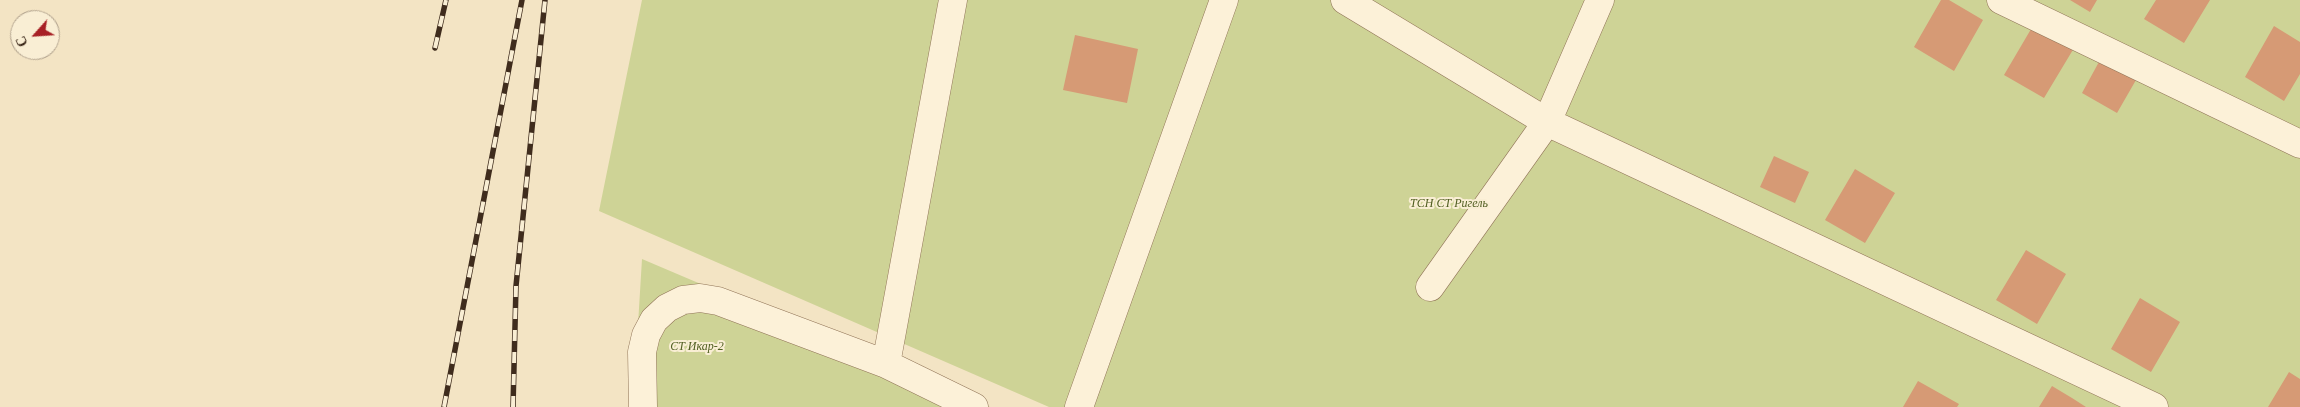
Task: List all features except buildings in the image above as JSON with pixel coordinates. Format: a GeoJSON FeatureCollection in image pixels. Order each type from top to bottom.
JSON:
{"type":"FeatureCollection","features":[{"type":"Feature","properties":{"kind":"street"},"geometry":{"type":"LineString","coordinates":[[886,364],[954,0]]}},
{"type":"Feature","properties":{"kind":"street"},"geometry":{"type":"LineString","coordinates":[[1079,407],[1224,0]]}},
{"type":"Feature","properties":{"kind":"street"},"geometry":{"type":"LineString","coordinates":[[1346,0],[1547,122],[2154,407]]}},
{"type":"Feature","properties":{"kind":"street"},"geometry":{"type":"LineString","coordinates":[[1430,287],[1547,122],[1600,0]]}},
{"type":"Feature","properties":{"kind":"street"},"geometry":{"type":"LineString","coordinates":[[2002,0],[2300,144]]}},
{"type":"Feature","properties":{"kind":"street"},"geometry":{"type":"LineString","coordinates":[[643,407],[642,352],[646,335],[654,320],[667,308],[683,300],[700,298],[718,301],[886,364],[974,407]]}},
{"type":"Feature","properties":{"kind":"green space","name":"ТСН СТ Ригель"},"geometry":{"type":"Polygon","coordinates":[[[642,0],[2300,0],[2300,407],[1049,407],[599,211],[642,0]]]}},
{"type":"Feature","properties":{"kind":"green space","name":"СТ Икар-2"},"geometry":{"type":"Polygon","coordinates":[[[642,259],[990,407],[633,407],[642,259]]]}},
{"type":"Feature","properties":{"kind":"railway"},"geometry":{"type":"LineString","coordinates":[[435,48],[446,0]]}},
{"type":"Feature","properties":{"kind":"railway"},"geometry":{"type":"LineString","coordinates":[[444,407],[522,0]]}},
{"type":"Feature","properties":{"kind":"railway"},"geometry":{"type":"LineString","coordinates":[[513,407],[516,286],[545,0]]}}]}
